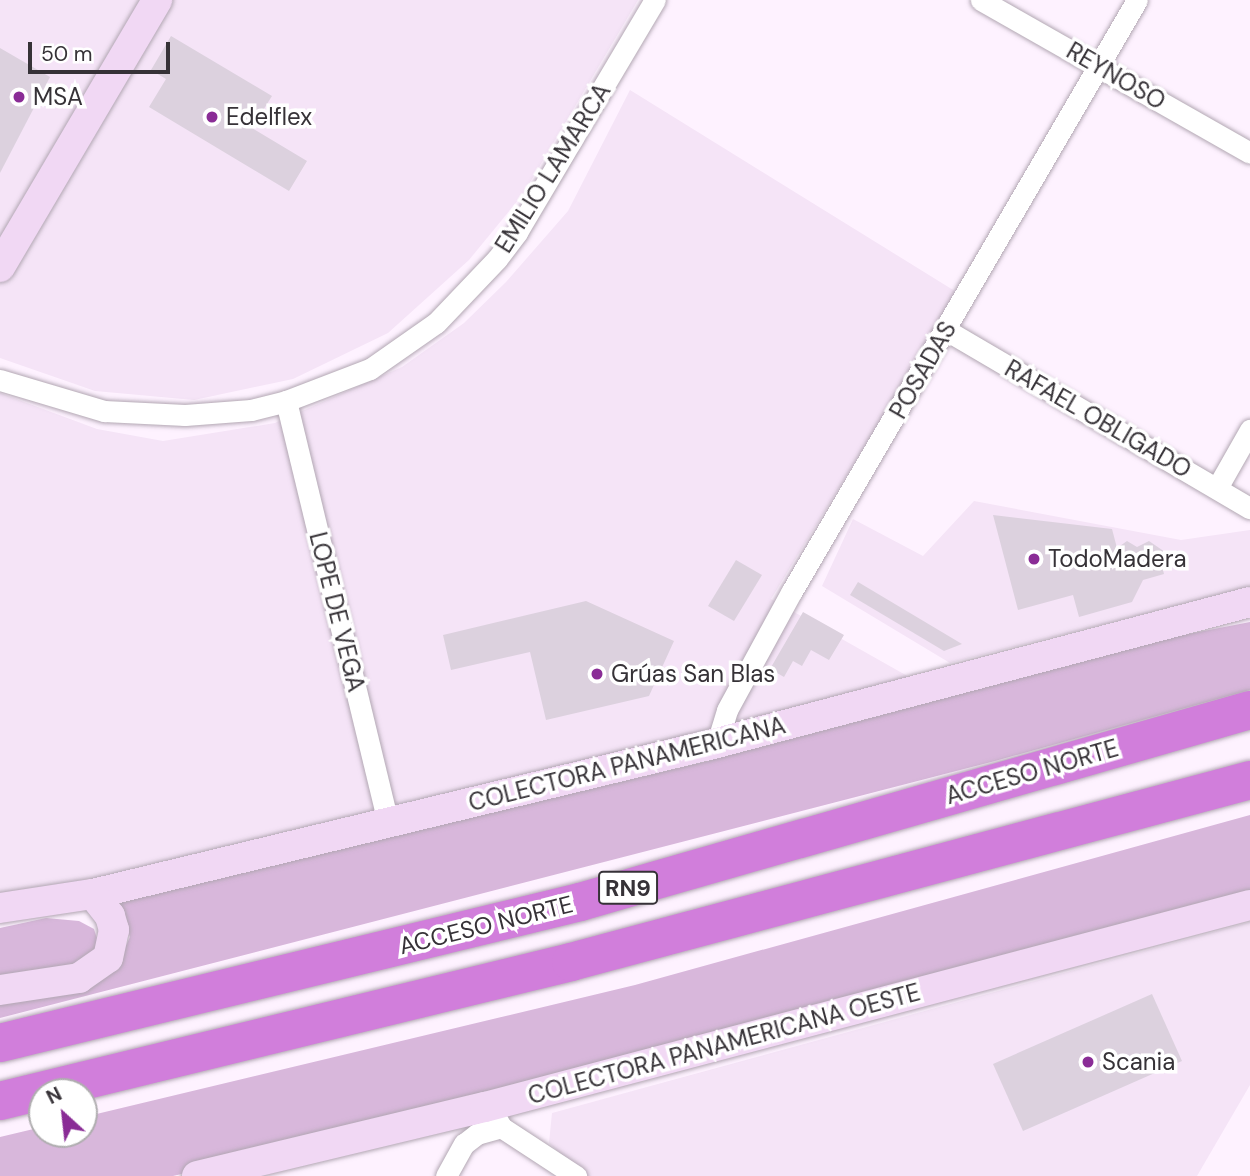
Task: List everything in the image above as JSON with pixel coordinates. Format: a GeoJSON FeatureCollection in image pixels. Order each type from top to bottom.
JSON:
{"type":"FeatureCollection","features":[{"type":"Feature","properties":{"kind":"highway","name":"ACCESO NORTE"},"geometry":{"type":"LineString","coordinates":[[0,1043],[580,902],[1250,710]]}},
{"type":"Feature","properties":{"kind":"highway","name":"RN9"},"geometry":{"type":"LineString","coordinates":[[0,1101],[571,962],[1250,780]]}},
{"type":"Feature","properties":{"kind":"street"},"geometry":{"type":"LineString","coordinates":[[0,267],[157,0]]}},
{"type":"Feature","properties":{"kind":"street","name":"EMILIO LAMARCA"},"geometry":{"type":"LineString","coordinates":[[0,380],[79,405],[143,416],[222,413],[286,401],[370,369],[436,323],[470,290],[517,232],[655,0]]}},
{"type":"Feature","properties":{"kind":"street","name":"REYNOSO"},"geometry":{"type":"LineString","coordinates":[[981,0],[1250,153]]}},
{"type":"Feature","properties":{"kind":"street","name":"POSADAS"},"geometry":{"type":"LineString","coordinates":[[717,743],[727,710],[792,591],[1137,0]]}},
{"type":"Feature","properties":{"kind":"street","name":"RAFAEL OBLIGADO"},"geometry":{"type":"LineString","coordinates":[[946,330],[1250,508]]}},
{"type":"Feature","properties":{"kind":"street","name":"LOPE DE VEGA"},"geometry":{"type":"LineString","coordinates":[[286,401],[388,822]]}},
{"type":"Feature","properties":{"kind":"street"},"geometry":{"type":"LineString","coordinates":[[1217,488],[1250,430]]}},
{"type":"Feature","properties":{"kind":"street","name":"COLECTORA PANAMERICANA"},"geometry":{"type":"LineString","coordinates":[[0,908],[93,894],[717,743],[1250,602]]}},
{"type":"Feature","properties":{"kind":"street"},"geometry":{"type":"LineString","coordinates":[[0,990],[79,978],[108,958],[114,930],[110,916],[93,894]]}},
{"type":"Feature","properties":{"kind":"street","name":"COLECTORA PANAMERICANA OESTE"},"geometry":{"type":"LineString","coordinates":[[197,1176],[495,1116],[1250,905]]}},
{"type":"Feature","properties":{"kind":"street"},"geometry":{"type":"LineString","coordinates":[[446,1176],[464,1144],[495,1116],[576,1176]]}},
{"type":"Feature","properties":{"kind":"shaded area"},"geometry":{"type":"Polygon","coordinates":[[[0,0],[638,0],[523,194],[469,260],[388,333],[293,379],[194,400],[95,391],[0,358],[0,0]]]}},
{"type":"Feature","properties":{"kind":"shaded area"},"geometry":{"type":"Polygon","coordinates":[[[630,90],[958,293],[771,599],[918,682],[116,879],[0,893],[0,393],[97,429],[163,441],[275,423],[402,367],[464,323],[506,282],[568,211],[630,90]]]}},
{"type":"Feature","properties":{"kind":"shaded area"},"geometry":{"type":"Polygon","coordinates":[[[974,501],[1181,540],[1250,530],[1250,587],[950,663],[822,586],[853,519],[923,556],[974,501]]]}},
{"type":"Feature","properties":{"kind":"shaded area"},"geometry":{"type":"Polygon","coordinates":[[[1250,622],[1250,690],[995,761],[0,1018],[0,1000],[115,969],[130,937],[118,902],[708,761],[1178,636],[1250,622]]]}},
{"type":"Feature","properties":{"kind":"shaded area"},"geometry":{"type":"Polygon","coordinates":[[[1250,815],[1250,890],[420,1117],[173,1176],[0,1176],[0,1137],[28,1130],[28,1148],[98,1148],[98,1114],[635,985],[1250,815]]]}},
{"type":"Feature","properties":{"kind":"shaded area"},"geometry":{"type":"Polygon","coordinates":[[[46,918],[79,921],[94,929],[100,948],[80,966],[0,978],[0,928],[46,918]]]}},
{"type":"Feature","properties":{"kind":"shaded area"},"geometry":{"type":"Polygon","coordinates":[[[1250,922],[1250,1085],[1197,1176],[583,1176],[549,1143],[552,1113],[1250,922]]]}},
{"type":"Feature","properties":{"kind":"building","name":"Edelflex"},"geometry":{"type":"Polygon","coordinates":[[[171,36],[272,96],[252,128],[307,161],[289,191],[149,107],[166,79],[151,70],[171,36]]]}},
{"type":"Feature","properties":{"kind":"building","name":"MSA"},"geometry":{"type":"Polygon","coordinates":[[[0,48],[50,77],[0,173],[0,48]]]}},
{"type":"Feature","properties":{"kind":"building"},"geometry":{"type":"Polygon","coordinates":[[[993,515],[1112,529],[1117,548],[1127,541],[1137,547],[1149,541],[1165,552],[1161,562],[1164,574],[1143,580],[1132,602],[1079,617],[1073,595],[1018,610],[993,515]]]}},
{"type":"Feature","properties":{"kind":"building","name":"Grúas San Blas"},"geometry":{"type":"Polygon","coordinates":[[[736,560],[762,575],[734,621],[708,606],[736,560]]]}},
{"type":"Feature","properties":{"kind":"building"},"geometry":{"type":"Polygon","coordinates":[[[858,582],[962,644],[944,651],[850,595],[858,582]]]}},
{"type":"Feature","properties":{"kind":"building","name":"Grúas San Blas"},"geometry":{"type":"Polygon","coordinates":[[[586,601],[674,641],[649,696],[546,720],[530,652],[451,670],[443,635],[586,601]]]}},
{"type":"Feature","properties":{"kind":"building","name":"Grúas San Blas"},"geometry":{"type":"Polygon","coordinates":[[[803,612],[844,635],[829,660],[811,650],[802,666],[793,661],[784,677],[770,669],[803,612]]]}},
{"type":"Feature","properties":{"kind":"building","name":"Scania"},"geometry":{"type":"Polygon","coordinates":[[[1152,994],[1182,1061],[1023,1131],[993,1064],[1152,994]]]}},
{"type":"Feature","properties":{"kind":"place","name":"MSA"},"geometry":{"type":"Point","coordinates":[19,97]}},
{"type":"Feature","properties":{"kind":"place","name":"Edelflex"},"geometry":{"type":"Point","coordinates":[212,117]}},
{"type":"Feature","properties":{"kind":"place","name":"TodoMadera"},"geometry":{"type":"Point","coordinates":[1034,559]}},
{"type":"Feature","properties":{"kind":"place","name":"Grúas San Blas"},"geometry":{"type":"Point","coordinates":[597,674]}},
{"type":"Feature","properties":{"kind":"place","name":"Scania"},"geometry":{"type":"Point","coordinates":[1088,1062]}}]}
